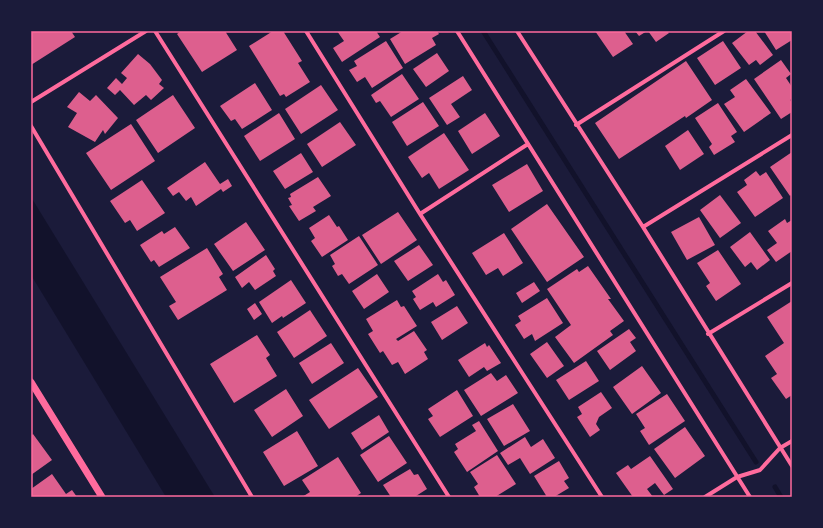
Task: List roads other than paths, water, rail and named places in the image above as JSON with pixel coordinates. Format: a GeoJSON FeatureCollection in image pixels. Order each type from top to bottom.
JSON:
{"type":"FeatureCollection","features":[{"type":"Feature","properties":{"kind":"street"},"geometry":{"type":"LineString","coordinates":[[31,102],[146,31]]}},
{"type":"Feature","properties":{"kind":"street"},"geometry":{"type":"LineString","coordinates":[[155,31],[449,497]]}},
{"type":"Feature","properties":{"kind":"street"},"geometry":{"type":"LineString","coordinates":[[306,31],[420,214],[602,497]]}},
{"type":"Feature","properties":{"kind":"street"},"geometry":{"type":"LineString","coordinates":[[457,31],[750,497]]}},
{"type":"Feature","properties":{"kind":"street"},"geometry":{"type":"LineString","coordinates":[[517,31],[576,125],[643,227],[708,334],[792,466]]}},
{"type":"Feature","properties":{"kind":"street"},"geometry":{"type":"LineString","coordinates":[[576,125],[724,31]]}},
{"type":"Feature","properties":{"kind":"street"},"geometry":{"type":"LineString","coordinates":[[31,126],[252,497]]}},
{"type":"Feature","properties":{"kind":"street"},"geometry":{"type":"LineString","coordinates":[[643,227],[792,135]]}},
{"type":"Feature","properties":{"kind":"street"},"geometry":{"type":"LineString","coordinates":[[420,214],[528,144]]}},
{"type":"Feature","properties":{"kind":"street"},"geometry":{"type":"LineString","coordinates":[[708,334],[792,283]]}},
{"type":"Feature","properties":{"kind":"street"},"geometry":{"type":"LineString","coordinates":[[31,382],[102,497]]}},
{"type":"Feature","properties":{"kind":"street"},"geometry":{"type":"LineString","coordinates":[[704,497],[737,477],[760,470],[780,448],[792,441]]}},
{"type":"Feature","properties":{"kind":"waterway"},"geometry":{"type":"LineString","coordinates":[[483,31],[756,462]]}},
{"type":"Feature","properties":{"kind":"waterway"},"geometry":{"type":"LineString","coordinates":[[775,487],[781,497]]}}]}
